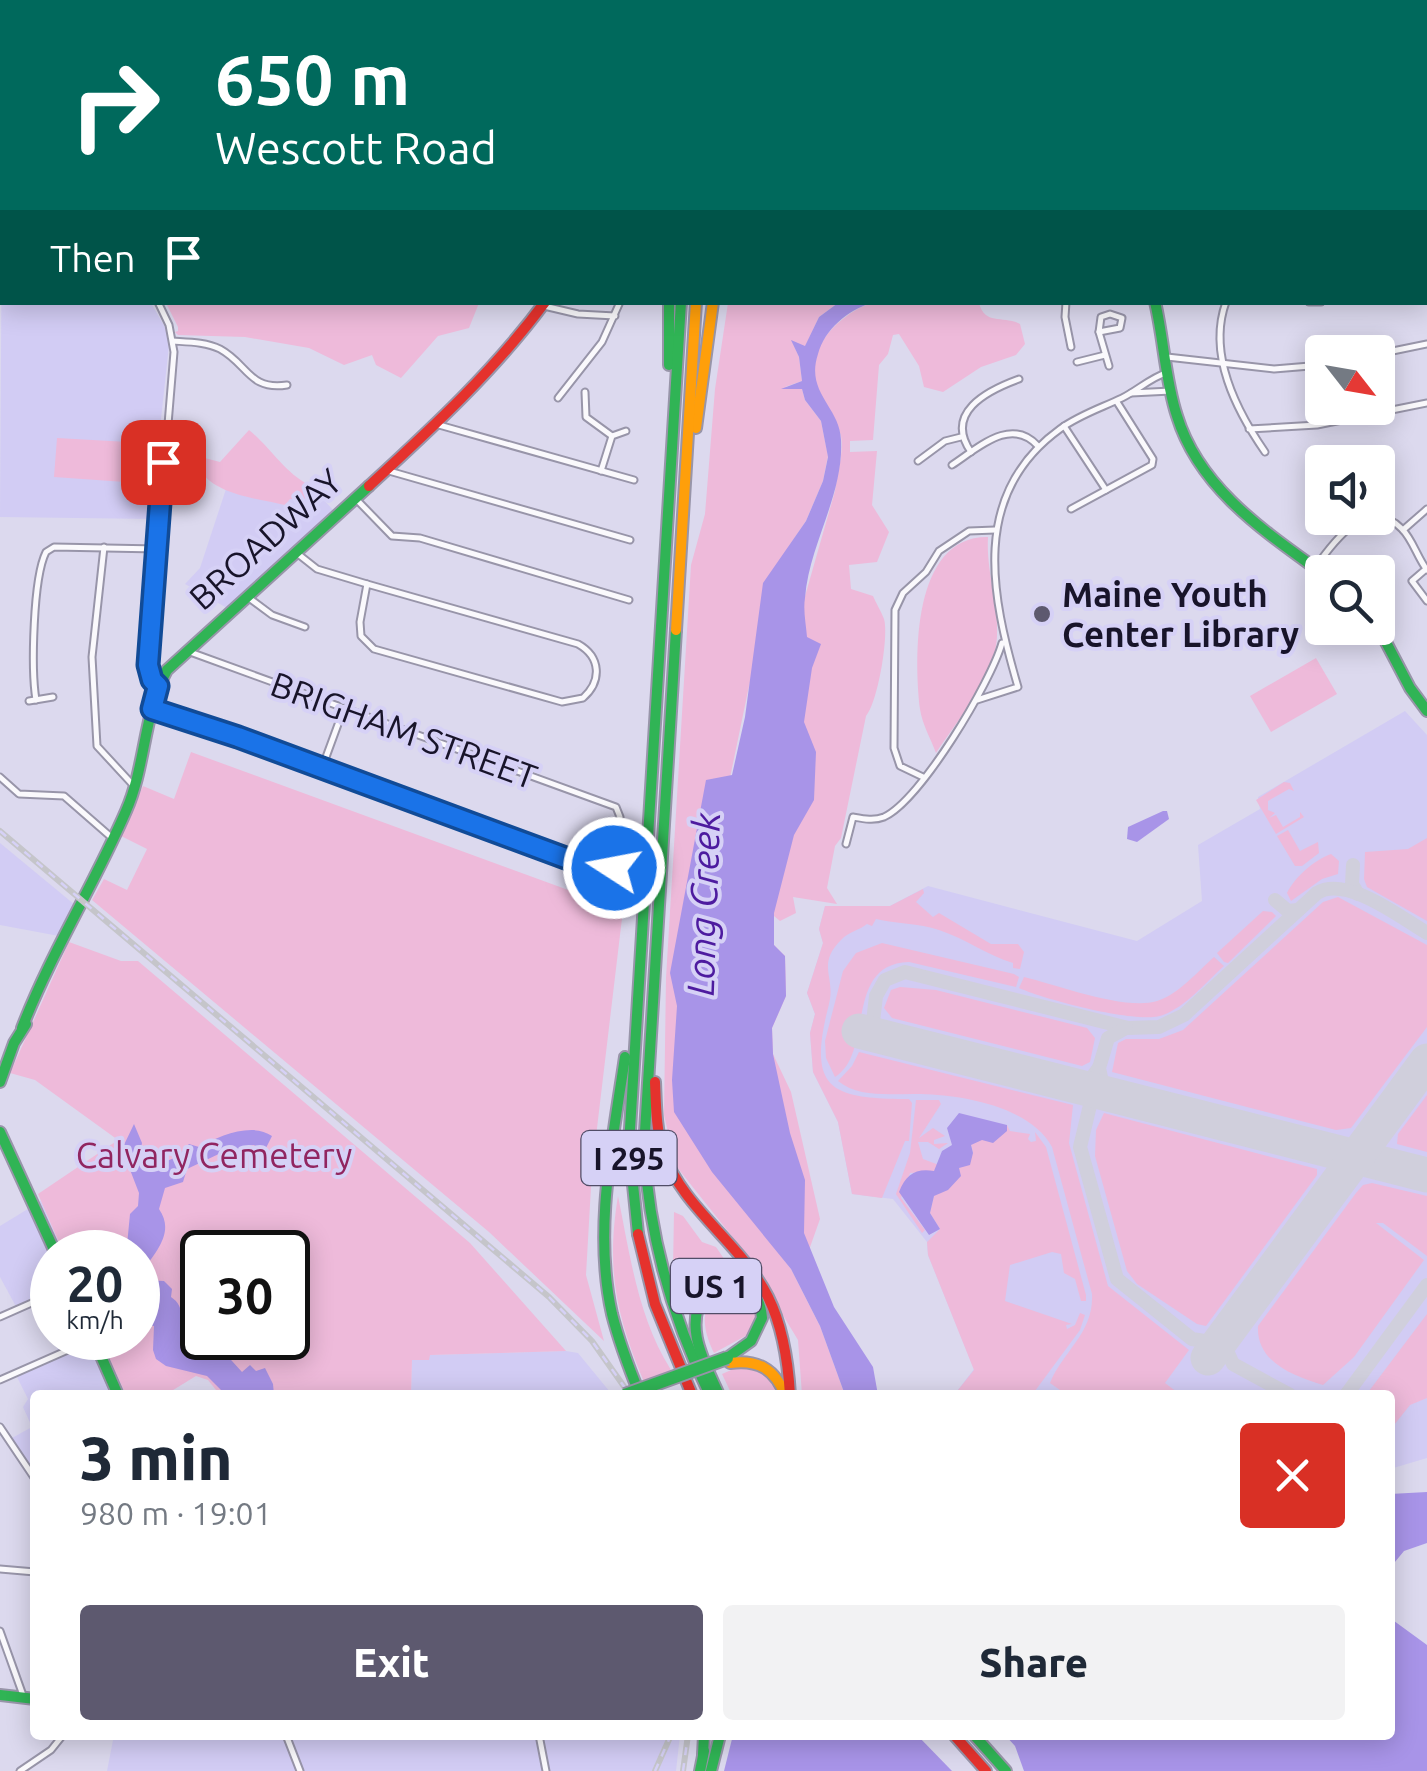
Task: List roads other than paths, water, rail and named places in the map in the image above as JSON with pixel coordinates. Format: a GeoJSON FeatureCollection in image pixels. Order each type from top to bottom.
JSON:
{"type":"FeatureCollection","features":[{"type":"Feature","properties":{"kind":"main road","name":"BROADWAY"},"geometry":{"type":"LineString","coordinates":[[0,1082],[8,1042],[22,1028],[135,787],[158,686],[168,670],[436,424],[510,350],[543,305]]}},
{"type":"Feature","properties":{"kind":"main road"},"geometry":{"type":"LineString","coordinates":[[664,572],[669,305]]}},
{"type":"Feature","properties":{"kind":"main road","name":"I 295"},"geometry":{"type":"LineString","coordinates":[[681,305],[629,1126],[632,1203],[642,1257],[656,1310],[690,1390]]}},
{"type":"Feature","properties":{"kind":"main road","name":"I 295"},"geometry":{"type":"LineString","coordinates":[[696,305],[644,1129],[648,1203],[657,1258],[672,1311],[708,1390]]}},
{"type":"Feature","properties":{"kind":"main road"},"geometry":{"type":"LineString","coordinates":[[686,469],[694,442],[713,305]]}},
{"type":"Feature","properties":{"kind":"main road"},"geometry":{"type":"LineString","coordinates":[[1156,305],[1183,434],[1210,478],[1250,518],[1305,559]]}},
{"type":"Feature","properties":{"kind":"main road"},"geometry":{"type":"LineString","coordinates":[[1387,645],[1427,711]]}},
{"type":"Feature","properties":{"kind":"main road"},"geometry":{"type":"LineString","coordinates":[[638,1390],[612,1315],[603,1235],[642,911]]}},
{"type":"Feature","properties":{"kind":"main road"},"geometry":{"type":"LineString","coordinates":[[656,944],[659,980],[655,1105],[661,1146],[683,1191],[764,1290],[784,1343],[788,1390]]}},
{"type":"Feature","properties":{"kind":"main road"},"geometry":{"type":"LineString","coordinates":[[0,1132],[44,1230]]}},
{"type":"Feature","properties":{"kind":"main road","name":"US 1"},"geometry":{"type":"LineString","coordinates":[[640,1390],[728,1360],[752,1342],[760,1329],[759,1302],[750,1292],[728,1284],[706,1292],[693,1315],[697,1341],[717,1390]]}},
{"type":"Feature","properties":{"kind":"main road"},"geometry":{"type":"LineString","coordinates":[[103,1360],[116,1390]]}},
{"type":"Feature","properties":{"kind":"main road"},"geometry":{"type":"LineString","coordinates":[[728,1360],[764,1366],[777,1376],[785,1390]]}},
{"type":"Feature","properties":{"kind":"main road"},"geometry":{"type":"LineString","coordinates":[[0,1695],[29,1698]]}},
{"type":"Feature","properties":{"kind":"main road"},"geometry":{"type":"LineString","coordinates":[[700,1771],[704,1740]]}},
{"type":"Feature","properties":{"kind":"main road"},"geometry":{"type":"LineString","coordinates":[[712,1771],[719,1740]]}},
{"type":"Feature","properties":{"kind":"main road"},"geometry":{"type":"LineString","coordinates":[[958,1740],[986,1771]]}},
{"type":"Feature","properties":{"kind":"main road"},"geometry":{"type":"LineString","coordinates":[[978,1740],[1006,1771]]}},
{"type":"Feature","properties":{"kind":"street"},"geometry":{"type":"LineString","coordinates":[[158,686],[148,665],[173,340],[159,305]]}},
{"type":"Feature","properties":{"kind":"street"},"geometry":{"type":"LineString","coordinates":[[547,305],[566,312],[614,316]]}},
{"type":"Feature","properties":{"kind":"street"},"geometry":{"type":"LineString","coordinates":[[558,398],[602,342],[619,305]]}},
{"type":"Feature","properties":{"kind":"street"},"geometry":{"type":"LineString","coordinates":[[1066,305],[1071,347]]}},
{"type":"Feature","properties":{"kind":"street"},"geometry":{"type":"LineString","coordinates":[[1225,305],[1219,330],[1223,362],[1236,405],[1265,452]]}},
{"type":"Feature","properties":{"kind":"street"},"geometry":{"type":"LineString","coordinates":[[1099,332],[1120,328],[1122,318],[1110,314],[1101,317],[1099,332],[1109,366]]}},
{"type":"Feature","properties":{"kind":"street"},"geometry":{"type":"LineString","coordinates":[[173,340],[216,347],[256,382],[287,385]]}},
{"type":"Feature","properties":{"kind":"street"},"geometry":{"type":"LineString","coordinates":[[1395,351],[1427,344]]}},
{"type":"Feature","properties":{"kind":"street"},"geometry":{"type":"LineString","coordinates":[[1077,362],[1105,356]]}},
{"type":"Feature","properties":{"kind":"street"},"geometry":{"type":"LineString","coordinates":[[1131,394],[1167,364],[1223,362],[1274,369],[1305,366]]}},
{"type":"Feature","properties":{"kind":"street"},"geometry":{"type":"LineString","coordinates":[[970,452],[960,428],[974,405],[990,392],[1019,380]]}},
{"type":"Feature","properties":{"kind":"street"},"geometry":{"type":"LineString","coordinates":[[976,700],[1018,687],[1004,638],[993,561],[995,530],[1010,486],[1038,446],[1064,426],[1131,394],[1171,391]]}},
{"type":"Feature","properties":{"kind":"street"},"geometry":{"type":"LineString","coordinates":[[585,392],[586,417],[612,436]]}},
{"type":"Feature","properties":{"kind":"street"},"geometry":{"type":"LineString","coordinates":[[1070,508],[1152,465],[1153,459],[1116,400]]}},
{"type":"Feature","properties":{"kind":"street"},"geometry":{"type":"LineString","coordinates":[[1249,429],[1317,424],[1427,403]]}},
{"type":"Feature","properties":{"kind":"street"},"geometry":{"type":"LineString","coordinates":[[436,424],[634,480]]}},
{"type":"Feature","properties":{"kind":"street"},"geometry":{"type":"LineString","coordinates":[[1064,426],[1106,490]]}},
{"type":"Feature","properties":{"kind":"street"},"geometry":{"type":"LineString","coordinates":[[612,436],[626,431]]}},
{"type":"Feature","properties":{"kind":"street"},"geometry":{"type":"LineString","coordinates":[[952,464],[994,437],[1006,434],[1025,435],[1038,446]]}},
{"type":"Feature","properties":{"kind":"street"},"geometry":{"type":"LineString","coordinates":[[601,471],[612,436]]}},
{"type":"Feature","properties":{"kind":"street"},"geometry":{"type":"LineString","coordinates":[[918,461],[945,442],[961,437]]}},
{"type":"Feature","properties":{"kind":"street"},"geometry":{"type":"LineString","coordinates":[[386,470],[630,540]]}},
{"type":"Feature","properties":{"kind":"street"},"geometry":{"type":"LineString","coordinates":[[355,498],[392,536],[420,538],[629,600]]}},
{"type":"Feature","properties":{"kind":"street"},"geometry":{"type":"LineString","coordinates":[[1402,530],[1427,509]]}},
{"type":"Feature","properties":{"kind":"street"},"geometry":{"type":"LineString","coordinates":[[1328,555],[1343,531],[1360,520],[1387,520],[1402,530],[1427,569],[1412,581],[1427,601]]}},
{"type":"Feature","properties":{"kind":"street"},"geometry":{"type":"LineString","coordinates":[[923,777],[900,766],[894,748],[894,610],[903,593],[926,572],[939,551],[969,531],[995,530]]}},
{"type":"Feature","properties":{"kind":"street"},"geometry":{"type":"LineString","coordinates":[[52,697],[33,700],[32,655],[42,559],[46,552],[54,546],[158,549]]}},
{"type":"Feature","properties":{"kind":"street"},"geometry":{"type":"LineString","coordinates":[[104,547],[92,657],[98,746],[135,787]]}},
{"type":"Feature","properties":{"kind":"street"},"geometry":{"type":"LineString","coordinates":[[296,552],[317,569],[584,646],[595,660],[594,684],[583,698],[562,702],[374,649],[361,636],[368,584]]}},
{"type":"Feature","properties":{"kind":"street"},"geometry":{"type":"LineString","coordinates":[[247,596],[272,615],[306,627]]}},
{"type":"Feature","properties":{"kind":"street"},"geometry":{"type":"LineString","coordinates":[[846,844],[853,817],[884,817],[923,777],[995,668],[1004,638]]}},
{"type":"Feature","properties":{"kind":"street","name":"BRIGHAM STREET"},"geometry":{"type":"LineString","coordinates":[[187,651],[616,808],[620,812],[614,868],[609,872],[598,870],[322,768]]}},
{"type":"Feature","properties":{"kind":"street"},"geometry":{"type":"LineString","coordinates":[[152,709],[322,768],[344,708]]}},
{"type":"Feature","properties":{"kind":"street"},"geometry":{"type":"LineString","coordinates":[[0,777],[19,794],[64,796],[113,839]]}},
{"type":"Feature","properties":{"kind":"street"},"geometry":{"type":"LineString","coordinates":[[0,1317],[30,1304]]}},
{"type":"Feature","properties":{"kind":"street"},"geometry":{"type":"LineString","coordinates":[[0,1380],[44,1360]]}},
{"type":"Feature","properties":{"kind":"street"},"geometry":{"type":"LineString","coordinates":[[0,1427],[30,1472]]}},
{"type":"Feature","properties":{"kind":"street"},"geometry":{"type":"LineString","coordinates":[[0,1569],[30,1572]]}},
{"type":"Feature","properties":{"kind":"street"},"geometry":{"type":"LineString","coordinates":[[0,1631],[29,1698]]}},
{"type":"Feature","properties":{"kind":"street"},"geometry":{"type":"LineString","coordinates":[[20,1771],[59,1740]]}},
{"type":"Feature","properties":{"kind":"street"},"geometry":{"type":"LineString","coordinates":[[288,1740],[300,1771]]}},
{"type":"Feature","properties":{"kind":"street"},"geometry":{"type":"LineString","coordinates":[[540,1740],[546,1771]]}},
{"type":"Feature","properties":{"kind":"water","name":"Long Creek"},"geometry":{"type":"Polygon","coordinates":[[[835,305],[867,305],[832,329],[821,345],[815,368],[819,390],[839,428],[840,460],[805,598],[807,637],[821,644],[812,668],[804,722],[816,752],[814,800],[794,835],[774,913],[774,945],[785,956],[786,996],[772,1028],[773,1054],[805,1180],[804,1233],[834,1307],[873,1367],[877,1390],[843,1390],[820,1326],[791,1269],[712,1172],[674,1112],[672,1080],[677,1006],[670,973],[706,780],[732,775],[745,717],[763,583],[806,521],[823,481],[828,457],[821,421],[805,400],[802,389],[781,389],[802,381],[799,357],[791,340],[805,346],[819,317],[835,305]]]}},
{"type":"Feature","properties":{"kind":"water"},"geometry":{"type":"Polygon","coordinates":[[[1167,811],[1169,819],[1137,842],[1127,839],[1128,827],[1167,811]]]}},
{"type":"Feature","properties":{"kind":"water"},"geometry":{"type":"Polygon","coordinates":[[[959,1113],[1007,1125],[1007,1131],[993,1143],[982,1140],[971,1145],[970,1165],[959,1168],[961,1176],[948,1190],[934,1196],[930,1213],[940,1229],[929,1235],[899,1192],[912,1174],[934,1171],[942,1151],[952,1145],[947,1128],[959,1113]]]}},
{"type":"Feature","properties":{"kind":"water"},"geometry":{"type":"Polygon","coordinates":[[[134,1124],[142,1143],[143,1170],[177,1157],[189,1144],[199,1147],[245,1130],[272,1136],[264,1152],[254,1145],[241,1147],[235,1154],[223,1152],[187,1169],[183,1182],[165,1188],[159,1209],[165,1226],[160,1244],[160,1230],[128,1230],[139,1193],[122,1149],[134,1124]]]}},
{"type":"Feature","properties":{"kind":"water"},"geometry":{"type":"Polygon","coordinates":[[[160,1281],[172,1289],[171,1297],[180,1309],[180,1360],[231,1360],[242,1372],[250,1365],[256,1371],[265,1368],[274,1390],[221,1390],[207,1376],[166,1366],[157,1360],[160,1281]]]}},
{"type":"Feature","properties":{"kind":"water"},"geometry":{"type":"Polygon","coordinates":[[[1427,1492],[1427,1543],[1404,1551],[1395,1562],[1395,1494],[1427,1492]]]}},
{"type":"Feature","properties":{"kind":"water"},"geometry":{"type":"Polygon","coordinates":[[[1395,1622],[1427,1645],[1427,1771],[1024,1771],[1010,1740],[1395,1740],[1395,1622]]]}},
{"type":"Feature","properties":{"kind":"water"},"geometry":{"type":"Polygon","coordinates":[[[732,1740],[922,1740],[952,1771],[724,1771],[732,1740]]]}},
{"type":"Feature","properties":{"kind":"railway"},"geometry":{"type":"LineString","coordinates":[[0,831],[549,1297],[592,1341],[626,1390]]}},
{"type":"Feature","properties":{"kind":"railway"},"geometry":{"type":"LineString","coordinates":[[655,1771],[669,1740]]}},
{"type":"Feature","properties":{"kind":"railway"},"geometry":{"type":"LineString","coordinates":[[683,1771],[687,1740]]}},
{"type":"Feature","properties":{"kind":"place","name":"Maine Youth Center Library"},"geometry":{"type":"Point","coordinates":[1042,614]}},
{"type":"Feature","properties":{"kind":"park label","name":"Calvary Cemetery"},"geometry":{"type":"Point","coordinates":[214,1155]}}]}
